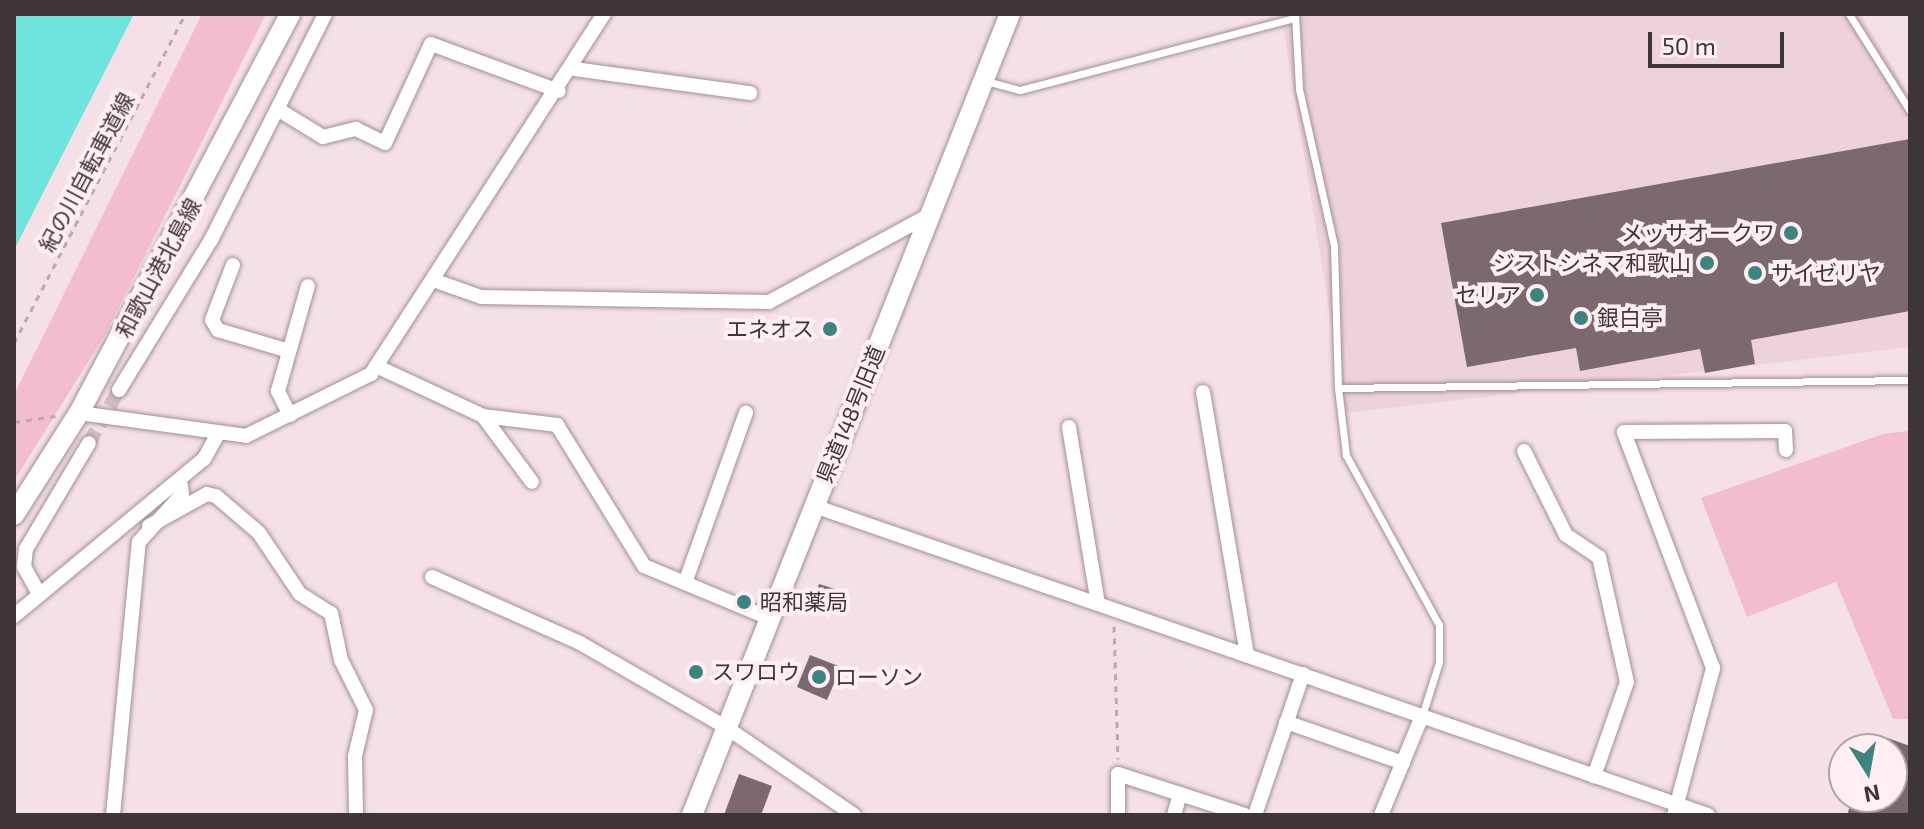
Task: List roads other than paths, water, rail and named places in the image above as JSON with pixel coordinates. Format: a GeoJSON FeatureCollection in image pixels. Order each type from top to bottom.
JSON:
{"type":"FeatureCollection","features":[{"type":"Feature","properties":{"kind":"street","name":"和歌山港北島線"},"geometry":{"type":"LineString","coordinates":[[14,515],[79,413],[290,14]]}},
{"type":"Feature","properties":{"kind":"street"},"geometry":{"type":"LineString","coordinates":[[119,390],[211,240],[325,14]]}},
{"type":"Feature","properties":{"kind":"street"},"geometry":{"type":"LineString","coordinates":[[79,413],[217,436],[246,436],[376,366],[574,69],[604,14]]}},
{"type":"Feature","properties":{"kind":"street","name":"県道148号旧道"},"geometry":{"type":"LineString","coordinates":[[692,815],[1010,14]]}},
{"type":"Feature","properties":{"kind":"street"},"geometry":{"type":"LineString","coordinates":[[279,110],[323,137],[356,129],[385,143],[431,44],[559,91]]}},
{"type":"Feature","properties":{"kind":"street"},"geometry":{"type":"LineString","coordinates":[[574,69],[750,93]]}},
{"type":"Feature","properties":{"kind":"street"},"geometry":{"type":"LineString","coordinates":[[433,280],[481,297],[769,302],[929,215]]}},
{"type":"Feature","properties":{"kind":"street"},"geometry":{"type":"LineString","coordinates":[[233,265],[212,320],[218,330],[289,351]]}},
{"type":"Feature","properties":{"kind":"street"},"geometry":{"type":"LineString","coordinates":[[290,415],[278,391],[308,286]]}},
{"type":"Feature","properties":{"kind":"street"},"geometry":{"type":"LineString","coordinates":[[376,366],[483,416],[557,425],[644,566],[769,618]]}},
{"type":"Feature","properties":{"kind":"street"},"geometry":{"type":"LineString","coordinates":[[1203,392],[1247,655]]}},
{"type":"Feature","properties":{"kind":"street"},"geometry":{"type":"LineString","coordinates":[[685,583],[746,413]]}},
{"type":"Feature","properties":{"kind":"street"},"geometry":{"type":"LineString","coordinates":[[483,416],[532,482]]}},
{"type":"Feature","properties":{"kind":"street"},"geometry":{"type":"LineString","coordinates":[[1069,427],[1098,604]]}},
{"type":"Feature","properties":{"kind":"street"},"geometry":{"type":"LineString","coordinates":[[1674,809],[1713,668],[1624,432],[1785,431],[1786,450]]}},
{"type":"Feature","properties":{"kind":"street"},"geometry":{"type":"LineString","coordinates":[[14,616],[38,592],[180,480],[217,436]]}},
{"type":"Feature","properties":{"kind":"street"},"geometry":{"type":"LineString","coordinates":[[38,592],[24,567],[26,549],[89,443]]}},
{"type":"Feature","properties":{"kind":"street"},"geometry":{"type":"LineString","coordinates":[[1524,451],[1566,535],[1599,557],[1627,682],[1594,776]]}},
{"type":"Feature","properties":{"kind":"street"},"geometry":{"type":"LineString","coordinates":[[113,815],[124,660],[139,542],[149,526],[182,494],[180,480]]}},
{"type":"Feature","properties":{"kind":"street"},"geometry":{"type":"LineString","coordinates":[[149,526],[207,494],[216,496],[259,533],[300,594],[331,613],[341,660],[366,710],[355,756],[356,815]]}},
{"type":"Feature","properties":{"kind":"street"},"geometry":{"type":"LineString","coordinates":[[814,506],[1594,776],[1674,809],[1708,815]]}},
{"type":"Feature","properties":{"kind":"street"},"geometry":{"type":"LineString","coordinates":[[432,577],[580,643],[727,728],[854,815]]}},
{"type":"Feature","properties":{"kind":"street"},"geometry":{"type":"LineString","coordinates":[[1255,815],[1303,674]]}},
{"type":"Feature","properties":{"kind":"street"},"geometry":{"type":"LineString","coordinates":[[1381,815],[1422,716]]}},
{"type":"Feature","properties":{"kind":"street"},"geometry":{"type":"LineString","coordinates":[[1286,722],[1403,763]]}},
{"type":"Feature","properties":{"kind":"street"},"geometry":{"type":"LineString","coordinates":[[1118,815],[1118,774],[1245,815]]}},
{"type":"Feature","properties":{"kind":"street"},"geometry":{"type":"LineString","coordinates":[[1174,815],[1180,794]]}},
{"type":"Feature","properties":{"kind":"lane"},"geometry":{"type":"LineString","coordinates":[[1849,14],[1910,111]]}},
{"type":"Feature","properties":{"kind":"lane"},"geometry":{"type":"LineString","coordinates":[[984,80],[1020,90],[1295,16],[1299,89],[1329,210],[1338,388],[1346,455],[1439,625],[1439,662],[1422,716]]}},
{"type":"Feature","properties":{"kind":"lane"},"geometry":{"type":"LineString","coordinates":[[1338,388],[1910,380]]}},
{"type":"Feature","properties":{"kind":"water"},"geometry":{"type":"Polygon","coordinates":[[[14,14],[134,14],[14,250],[14,14]]]}},
{"type":"Feature","properties":{"kind":"tunnel"},"geometry":{"type":"LineString","coordinates":[[89,443],[119,390]]}},
{"type":"Feature","properties":{"kind":"place","name":"メッサオークワ"},"geometry":{"type":"Point","coordinates":[1791,233]}},
{"type":"Feature","properties":{"kind":"place","name":"ジストシネマ和歌山"},"geometry":{"type":"Point","coordinates":[1707,263]}},
{"type":"Feature","properties":{"kind":"place","name":"サイゼリヤ"},"geometry":{"type":"Point","coordinates":[1755,273]}},
{"type":"Feature","properties":{"kind":"place","name":"セリア"},"geometry":{"type":"Point","coordinates":[1537,295]}},
{"type":"Feature","properties":{"kind":"place","name":"銀白亭"},"geometry":{"type":"Point","coordinates":[1581,318]}},
{"type":"Feature","properties":{"kind":"place","name":"エネオス"},"geometry":{"type":"Point","coordinates":[830,329]}},
{"type":"Feature","properties":{"kind":"place","name":"昭和薬局"},"geometry":{"type":"Point","coordinates":[744,602]}},
{"type":"Feature","properties":{"kind":"place","name":"スワロウ"},"geometry":{"type":"Point","coordinates":[696,672]}},
{"type":"Feature","properties":{"kind":"place","name":"ローソン"},"geometry":{"type":"Point","coordinates":[819,677]}}]}
